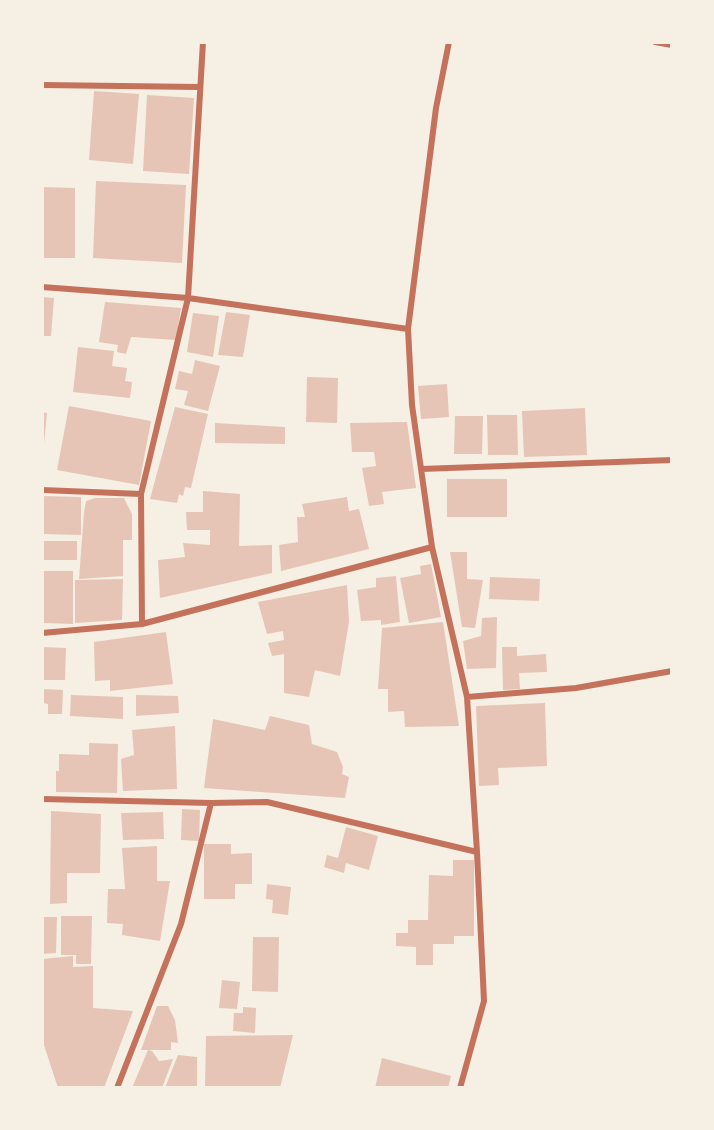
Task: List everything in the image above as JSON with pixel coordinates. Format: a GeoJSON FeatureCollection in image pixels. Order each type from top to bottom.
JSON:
{"type":"FeatureCollection","features":[{"type":"Feature","properties":{"kind":"street"},"geometry":{"type":"LineString","coordinates":[[142,624],[141,494],[188,298],[203,42]]}},
{"type":"Feature","properties":{"kind":"street"},"geometry":{"type":"LineString","coordinates":[[449,42],[436,108],[408,329],[412,405],[432,547],[467,697],[484,1001],[460,1088]]}},
{"type":"Feature","properties":{"kind":"street"},"geometry":{"type":"LineString","coordinates":[[655,42],[672,45]]}},
{"type":"Feature","properties":{"kind":"street"},"geometry":{"type":"LineString","coordinates":[[42,85],[199,87]]}},
{"type":"Feature","properties":{"kind":"street"},"geometry":{"type":"LineString","coordinates":[[42,287],[188,298],[408,329]]}},
{"type":"Feature","properties":{"kind":"street"},"geometry":{"type":"LineString","coordinates":[[421,469],[672,460]]}},
{"type":"Feature","properties":{"kind":"street"},"geometry":{"type":"LineString","coordinates":[[42,490],[141,494]]}},
{"type":"Feature","properties":{"kind":"street"},"geometry":{"type":"LineString","coordinates":[[42,633],[142,624],[432,547]]}},
{"type":"Feature","properties":{"kind":"street"},"geometry":{"type":"LineString","coordinates":[[467,697],[576,688],[672,671]]}},
{"type":"Feature","properties":{"kind":"street"},"geometry":{"type":"LineString","coordinates":[[42,799],[267,802],[477,852]]}},
{"type":"Feature","properties":{"kind":"street"},"geometry":{"type":"LineString","coordinates":[[117,1088],[181,924],[211,803]]}},
{"type":"Feature","properties":{"kind":"building"},"geometry":{"type":"Polygon","coordinates":[[[94,91],[139,94],[133,164],[89,160],[94,91]]]}},
{"type":"Feature","properties":{"kind":"building"},"geometry":{"type":"Polygon","coordinates":[[[147,95],[194,98],[189,174],[143,171],[147,95]]]}},
{"type":"Feature","properties":{"kind":"building"},"geometry":{"type":"Polygon","coordinates":[[[96,181],[186,185],[182,263],[93,258],[96,181]]]}},
{"type":"Feature","properties":{"kind":"building"},"geometry":{"type":"Polygon","coordinates":[[[42,187],[75,188],[75,258],[42,258],[42,187]]]}},
{"type":"Feature","properties":{"kind":"building"},"geometry":{"type":"Polygon","coordinates":[[[42,297],[54,298],[51,336],[42,336],[42,297]]]}},
{"type":"Feature","properties":{"kind":"building"},"geometry":{"type":"Polygon","coordinates":[[[105,302],[181,308],[176,340],[131,337],[126,354],[117,352],[118,345],[99,342],[105,302]]]}},
{"type":"Feature","properties":{"kind":"building"},"geometry":{"type":"Polygon","coordinates":[[[226,312],[250,315],[243,357],[218,355],[226,312]]]}},
{"type":"Feature","properties":{"kind":"building"},"geometry":{"type":"Polygon","coordinates":[[[193,313],[219,316],[213,357],[187,352],[193,313]]]}},
{"type":"Feature","properties":{"kind":"building"},"geometry":{"type":"Polygon","coordinates":[[[78,347],[114,351],[112,366],[127,368],[125,381],[132,382],[130,398],[73,392],[78,347]]]}},
{"type":"Feature","properties":{"kind":"building"},"geometry":{"type":"Polygon","coordinates":[[[195,360],[220,366],[208,411],[184,405],[188,391],[175,389],[179,371],[192,374],[195,360]]]}},
{"type":"Feature","properties":{"kind":"building"},"geometry":{"type":"Polygon","coordinates":[[[307,377],[338,378],[337,423],[306,422],[307,377]]]}},
{"type":"Feature","properties":{"kind":"building"},"geometry":{"type":"Polygon","coordinates":[[[447,384],[449,417],[421,419],[418,386],[447,384]]]}},
{"type":"Feature","properties":{"kind":"building"},"geometry":{"type":"Polygon","coordinates":[[[69,406],[151,421],[139,485],[57,470],[69,406]]]}},
{"type":"Feature","properties":{"kind":"building"},"geometry":{"type":"Polygon","coordinates":[[[175,407],[208,414],[191,488],[185,487],[183,496],[179,494],[177,503],[150,499],[175,407]]]}},
{"type":"Feature","properties":{"kind":"building"},"geometry":{"type":"Polygon","coordinates":[[[585,408],[587,455],[524,457],[522,411],[585,408]]]}},
{"type":"Feature","properties":{"kind":"building"},"geometry":{"type":"Polygon","coordinates":[[[42,412],[47,413],[44,444],[42,444],[42,412]]]}},
{"type":"Feature","properties":{"kind":"building"},"geometry":{"type":"Polygon","coordinates":[[[487,415],[517,415],[518,455],[488,455],[487,415]]]}},
{"type":"Feature","properties":{"kind":"building"},"geometry":{"type":"Polygon","coordinates":[[[455,416],[483,416],[482,454],[454,454],[455,416]]]}},
{"type":"Feature","properties":{"kind":"building"},"geometry":{"type":"Polygon","coordinates":[[[407,422],[416,488],[382,492],[384,504],[369,506],[362,468],[376,466],[374,452],[352,452],[350,423],[407,422]]]}},
{"type":"Feature","properties":{"kind":"building"},"geometry":{"type":"Polygon","coordinates":[[[215,423],[285,427],[285,444],[215,443],[215,423]]]}},
{"type":"Feature","properties":{"kind":"building"},"geometry":{"type":"Polygon","coordinates":[[[447,479],[507,479],[507,517],[447,517],[447,479]]]}},
{"type":"Feature","properties":{"kind":"building"},"geometry":{"type":"Polygon","coordinates":[[[203,491],[240,494],[239,546],[272,545],[272,573],[160,598],[158,560],[185,557],[183,543],[210,545],[210,530],[187,530],[186,512],[203,512],[203,491]]]}},
{"type":"Feature","properties":{"kind":"building"},"geometry":{"type":"Polygon","coordinates":[[[42,496],[81,497],[81,535],[42,534],[42,496]]]}},
{"type":"Feature","properties":{"kind":"building"},"geometry":{"type":"Polygon","coordinates":[[[347,497],[349,511],[359,509],[369,549],[281,571],[279,545],[298,542],[297,517],[305,517],[302,504],[347,497]]]}},
{"type":"Feature","properties":{"kind":"building"},"geometry":{"type":"Polygon","coordinates":[[[95,498],[124,498],[132,514],[132,540],[123,540],[123,576],[79,579],[86,501],[95,498]]]}},
{"type":"Feature","properties":{"kind":"building"},"geometry":{"type":"Polygon","coordinates":[[[42,541],[77,541],[77,560],[42,560],[42,541]]]}},
{"type":"Feature","properties":{"kind":"building"},"geometry":{"type":"Polygon","coordinates":[[[450,552],[467,552],[467,579],[483,580],[475,628],[462,627],[450,552]]]}},
{"type":"Feature","properties":{"kind":"building"},"geometry":{"type":"Polygon","coordinates":[[[431,564],[441,617],[409,623],[400,578],[421,574],[420,566],[431,564]]]}},
{"type":"Feature","properties":{"kind":"building"},"geometry":{"type":"Polygon","coordinates":[[[42,571],[73,571],[73,624],[44,623],[42,571]]]}},
{"type":"Feature","properties":{"kind":"building"},"geometry":{"type":"Polygon","coordinates":[[[396,576],[400,622],[381,625],[381,620],[361,621],[357,590],[376,587],[376,578],[396,576]]]}},
{"type":"Feature","properties":{"kind":"building"},"geometry":{"type":"Polygon","coordinates":[[[490,577],[540,579],[539,601],[489,599],[490,577]]]}},
{"type":"Feature","properties":{"kind":"building"},"geometry":{"type":"Polygon","coordinates":[[[123,579],[122,620],[75,623],[75,580],[123,579]]]}},
{"type":"Feature","properties":{"kind":"building"},"geometry":{"type":"Polygon","coordinates":[[[347,585],[349,622],[340,676],[315,670],[309,697],[284,693],[284,654],[272,656],[268,643],[284,640],[283,631],[267,634],[258,602],[347,585]]]}},
{"type":"Feature","properties":{"kind":"building"},"geometry":{"type":"Polygon","coordinates":[[[497,617],[496,668],[467,669],[463,641],[481,636],[482,618],[497,617]]]}},
{"type":"Feature","properties":{"kind":"building"},"geometry":{"type":"Polygon","coordinates":[[[443,622],[459,726],[405,727],[404,711],[388,712],[388,689],[378,689],[382,628],[443,622]]]}},
{"type":"Feature","properties":{"kind":"building"},"geometry":{"type":"Polygon","coordinates":[[[166,632],[173,684],[110,691],[110,680],[95,681],[94,642],[166,632]]]}},
{"type":"Feature","properties":{"kind":"building"},"geometry":{"type":"Polygon","coordinates":[[[42,647],[66,648],[65,680],[42,680],[42,647]]]}},
{"type":"Feature","properties":{"kind":"building"},"geometry":{"type":"Polygon","coordinates":[[[502,647],[517,647],[517,656],[546,654],[547,672],[519,673],[520,689],[503,690],[502,647]]]}},
{"type":"Feature","properties":{"kind":"building"},"geometry":{"type":"Polygon","coordinates":[[[42,689],[63,690],[62,714],[48,714],[48,704],[42,703],[42,689]]]}},
{"type":"Feature","properties":{"kind":"building"},"geometry":{"type":"Polygon","coordinates":[[[71,695],[123,697],[123,719],[70,716],[71,695]]]}},
{"type":"Feature","properties":{"kind":"building"},"geometry":{"type":"Polygon","coordinates":[[[136,695],[178,696],[179,713],[136,716],[136,695]]]}},
{"type":"Feature","properties":{"kind":"building"},"geometry":{"type":"Polygon","coordinates":[[[545,703],[547,766],[498,768],[499,785],[479,786],[476,706],[545,703]]]}},
{"type":"Feature","properties":{"kind":"building"},"geometry":{"type":"Polygon","coordinates":[[[270,716],[309,725],[312,744],[337,752],[343,767],[342,774],[349,777],[345,798],[204,788],[213,719],[265,730],[270,716]]]}},
{"type":"Feature","properties":{"kind":"building"},"geometry":{"type":"Polygon","coordinates":[[[175,726],[177,789],[123,791],[121,759],[134,755],[132,730],[175,726]]]}},
{"type":"Feature","properties":{"kind":"building"},"geometry":{"type":"Polygon","coordinates":[[[89,743],[118,744],[117,793],[56,792],[59,754],[89,755],[89,743]]]}},
{"type":"Feature","properties":{"kind":"building"},"geometry":{"type":"Polygon","coordinates":[[[182,809],[200,810],[199,841],[181,840],[182,809]]]}},
{"type":"Feature","properties":{"kind":"building"},"geometry":{"type":"Polygon","coordinates":[[[51,811],[101,814],[100,873],[67,873],[67,903],[50,904],[51,811]]]}},
{"type":"Feature","properties":{"kind":"building"},"geometry":{"type":"Polygon","coordinates":[[[163,812],[164,839],[123,840],[121,813],[163,812]]]}},
{"type":"Feature","properties":{"kind":"building"},"geometry":{"type":"Polygon","coordinates":[[[346,827],[378,836],[369,870],[346,863],[344,873],[324,867],[327,855],[338,858],[346,827]]]}},
{"type":"Feature","properties":{"kind":"building"},"geometry":{"type":"Polygon","coordinates":[[[204,844],[231,844],[231,854],[252,853],[252,884],[235,884],[235,899],[204,899],[204,844]]]}},
{"type":"Feature","properties":{"kind":"building"},"geometry":{"type":"Polygon","coordinates":[[[157,846],[157,881],[170,881],[160,941],[122,935],[123,924],[107,923],[108,889],[125,889],[122,848],[157,846]]]}},
{"type":"Feature","properties":{"kind":"building"},"geometry":{"type":"Polygon","coordinates":[[[453,860],[474,860],[474,936],[454,936],[454,944],[433,944],[433,965],[416,965],[416,947],[396,946],[396,933],[408,933],[408,920],[428,920],[429,875],[453,876],[453,860]]]}},
{"type":"Feature","properties":{"kind":"building"},"geometry":{"type":"Polygon","coordinates":[[[267,884],[291,887],[288,915],[272,913],[273,900],[266,899],[267,884]]]}},
{"type":"Feature","properties":{"kind":"building"},"geometry":{"type":"Polygon","coordinates":[[[61,916],[92,916],[91,964],[76,964],[76,955],[61,955],[61,916]]]}},
{"type":"Feature","properties":{"kind":"building"},"geometry":{"type":"Polygon","coordinates":[[[42,917],[57,917],[56,953],[42,954],[42,917]]]}},
{"type":"Feature","properties":{"kind":"building"},"geometry":{"type":"Polygon","coordinates":[[[253,937],[279,937],[278,992],[252,991],[253,937]]]}},
{"type":"Feature","properties":{"kind":"building"},"geometry":{"type":"Polygon","coordinates":[[[73,956],[73,967],[93,966],[93,1008],[133,1011],[104,1088],[58,1088],[42,1039],[42,959],[73,956]]]}},
{"type":"Feature","properties":{"kind":"building"},"geometry":{"type":"Polygon","coordinates":[[[222,980],[240,982],[237,1009],[219,1008],[222,980]]]}},
{"type":"Feature","properties":{"kind":"building"},"geometry":{"type":"Polygon","coordinates":[[[157,1006],[168,1006],[175,1020],[178,1043],[171,1042],[171,1050],[141,1050],[157,1006]]]}},
{"type":"Feature","properties":{"kind":"building"},"geometry":{"type":"Polygon","coordinates":[[[243,1007],[256,1008],[255,1033],[233,1031],[234,1013],[243,1013],[243,1007]]]}},
{"type":"Feature","properties":{"kind":"building"},"geometry":{"type":"Polygon","coordinates":[[[293,1035],[280,1088],[205,1087],[206,1036],[293,1035]]]}},
{"type":"Feature","properties":{"kind":"building"},"geometry":{"type":"Polygon","coordinates":[[[148,1050],[152,1051],[159,1061],[173,1059],[162,1088],[132,1088],[148,1050]]]}},
{"type":"Feature","properties":{"kind":"building"},"geometry":{"type":"Polygon","coordinates":[[[178,1055],[197,1057],[197,1088],[165,1088],[178,1055]]]}},
{"type":"Feature","properties":{"kind":"building"},"geometry":{"type":"Polygon","coordinates":[[[382,1058],[451,1076],[448,1088],[375,1088],[382,1058]]]}}]}
